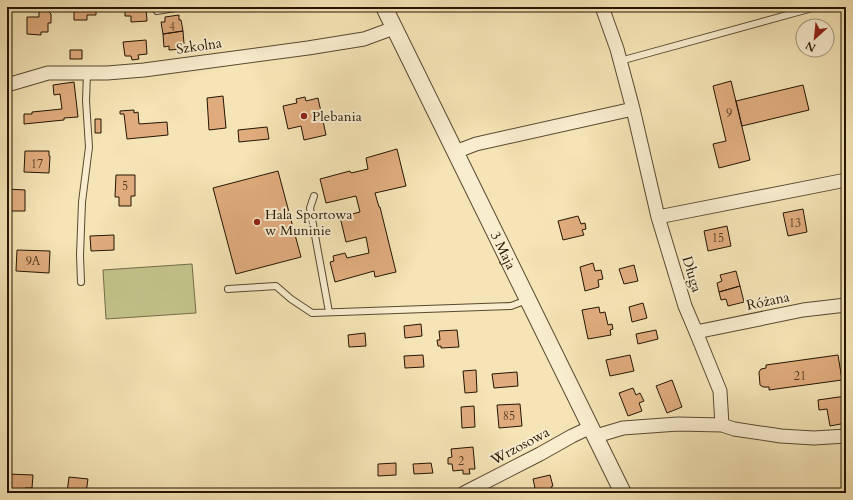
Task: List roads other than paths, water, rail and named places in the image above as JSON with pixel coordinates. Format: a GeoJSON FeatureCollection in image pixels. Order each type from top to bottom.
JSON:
{"type":"FeatureCollection","features":[{"type":"Feature","properties":{"kind":"street","name":"3 Maja"},"geometry":{"type":"LineString","coordinates":[[384,7],[623,493]]}},
{"type":"Feature","properties":{"kind":"street","name":"Długa"},"geometry":{"type":"LineString","coordinates":[[602,7],[620,61],[633,109],[658,217],[685,306],[720,391],[722,425]]}},
{"type":"Feature","properties":{"kind":"street","name":"Szkolna"},"geometry":{"type":"LineString","coordinates":[[7,85],[48,73],[107,73],[144,70],[308,48],[364,38],[394,28]]}},
{"type":"Feature","properties":{"kind":"street"},"geometry":{"type":"LineString","coordinates":[[455,152],[476,144],[633,109]]}},
{"type":"Feature","properties":{"kind":"street"},"geometry":{"type":"LineString","coordinates":[[658,217],[846,180]]}},
{"type":"Feature","properties":{"kind":"street","name":"Różana"},"geometry":{"type":"LineString","coordinates":[[696,332],[804,310],[846,305]]}},
{"type":"Feature","properties":{"kind":"street"},"geometry":{"type":"LineString","coordinates":[[594,432],[623,428],[678,424],[722,425],[734,429],[781,436],[814,438],[846,436]]}},
{"type":"Feature","properties":{"kind":"street","name":"Wrzosowa"},"geometry":{"type":"LineString","coordinates":[[464,493],[572,436],[594,432]]}},
{"type":"Feature","properties":{"kind":"lane"},"geometry":{"type":"LineString","coordinates":[[157,11],[181,7]]}},
{"type":"Feature","properties":{"kind":"lane"},"geometry":{"type":"LineString","coordinates":[[620,61],[816,7]]}},
{"type":"Feature","properties":{"kind":"lane"},"geometry":{"type":"LineString","coordinates":[[81,282],[80,256],[82,202],[89,147],[86,101],[87,73]]}},
{"type":"Feature","properties":{"kind":"lane"},"geometry":{"type":"LineString","coordinates":[[314,196],[310,208],[329,312]]}},
{"type":"Feature","properties":{"kind":"lane"},"geometry":{"type":"LineString","coordinates":[[228,289],[276,286],[291,299],[312,313],[511,306],[528,300]]}},
{"type":"Feature","properties":{"kind":"place","name":"Plebania"},"geometry":{"type":"Point","coordinates":[304,116]}},
{"type":"Feature","properties":{"kind":"place","name":"Hala Sportowa w Muninie"},"geometry":{"type":"Point","coordinates":[257,222]}}]}
